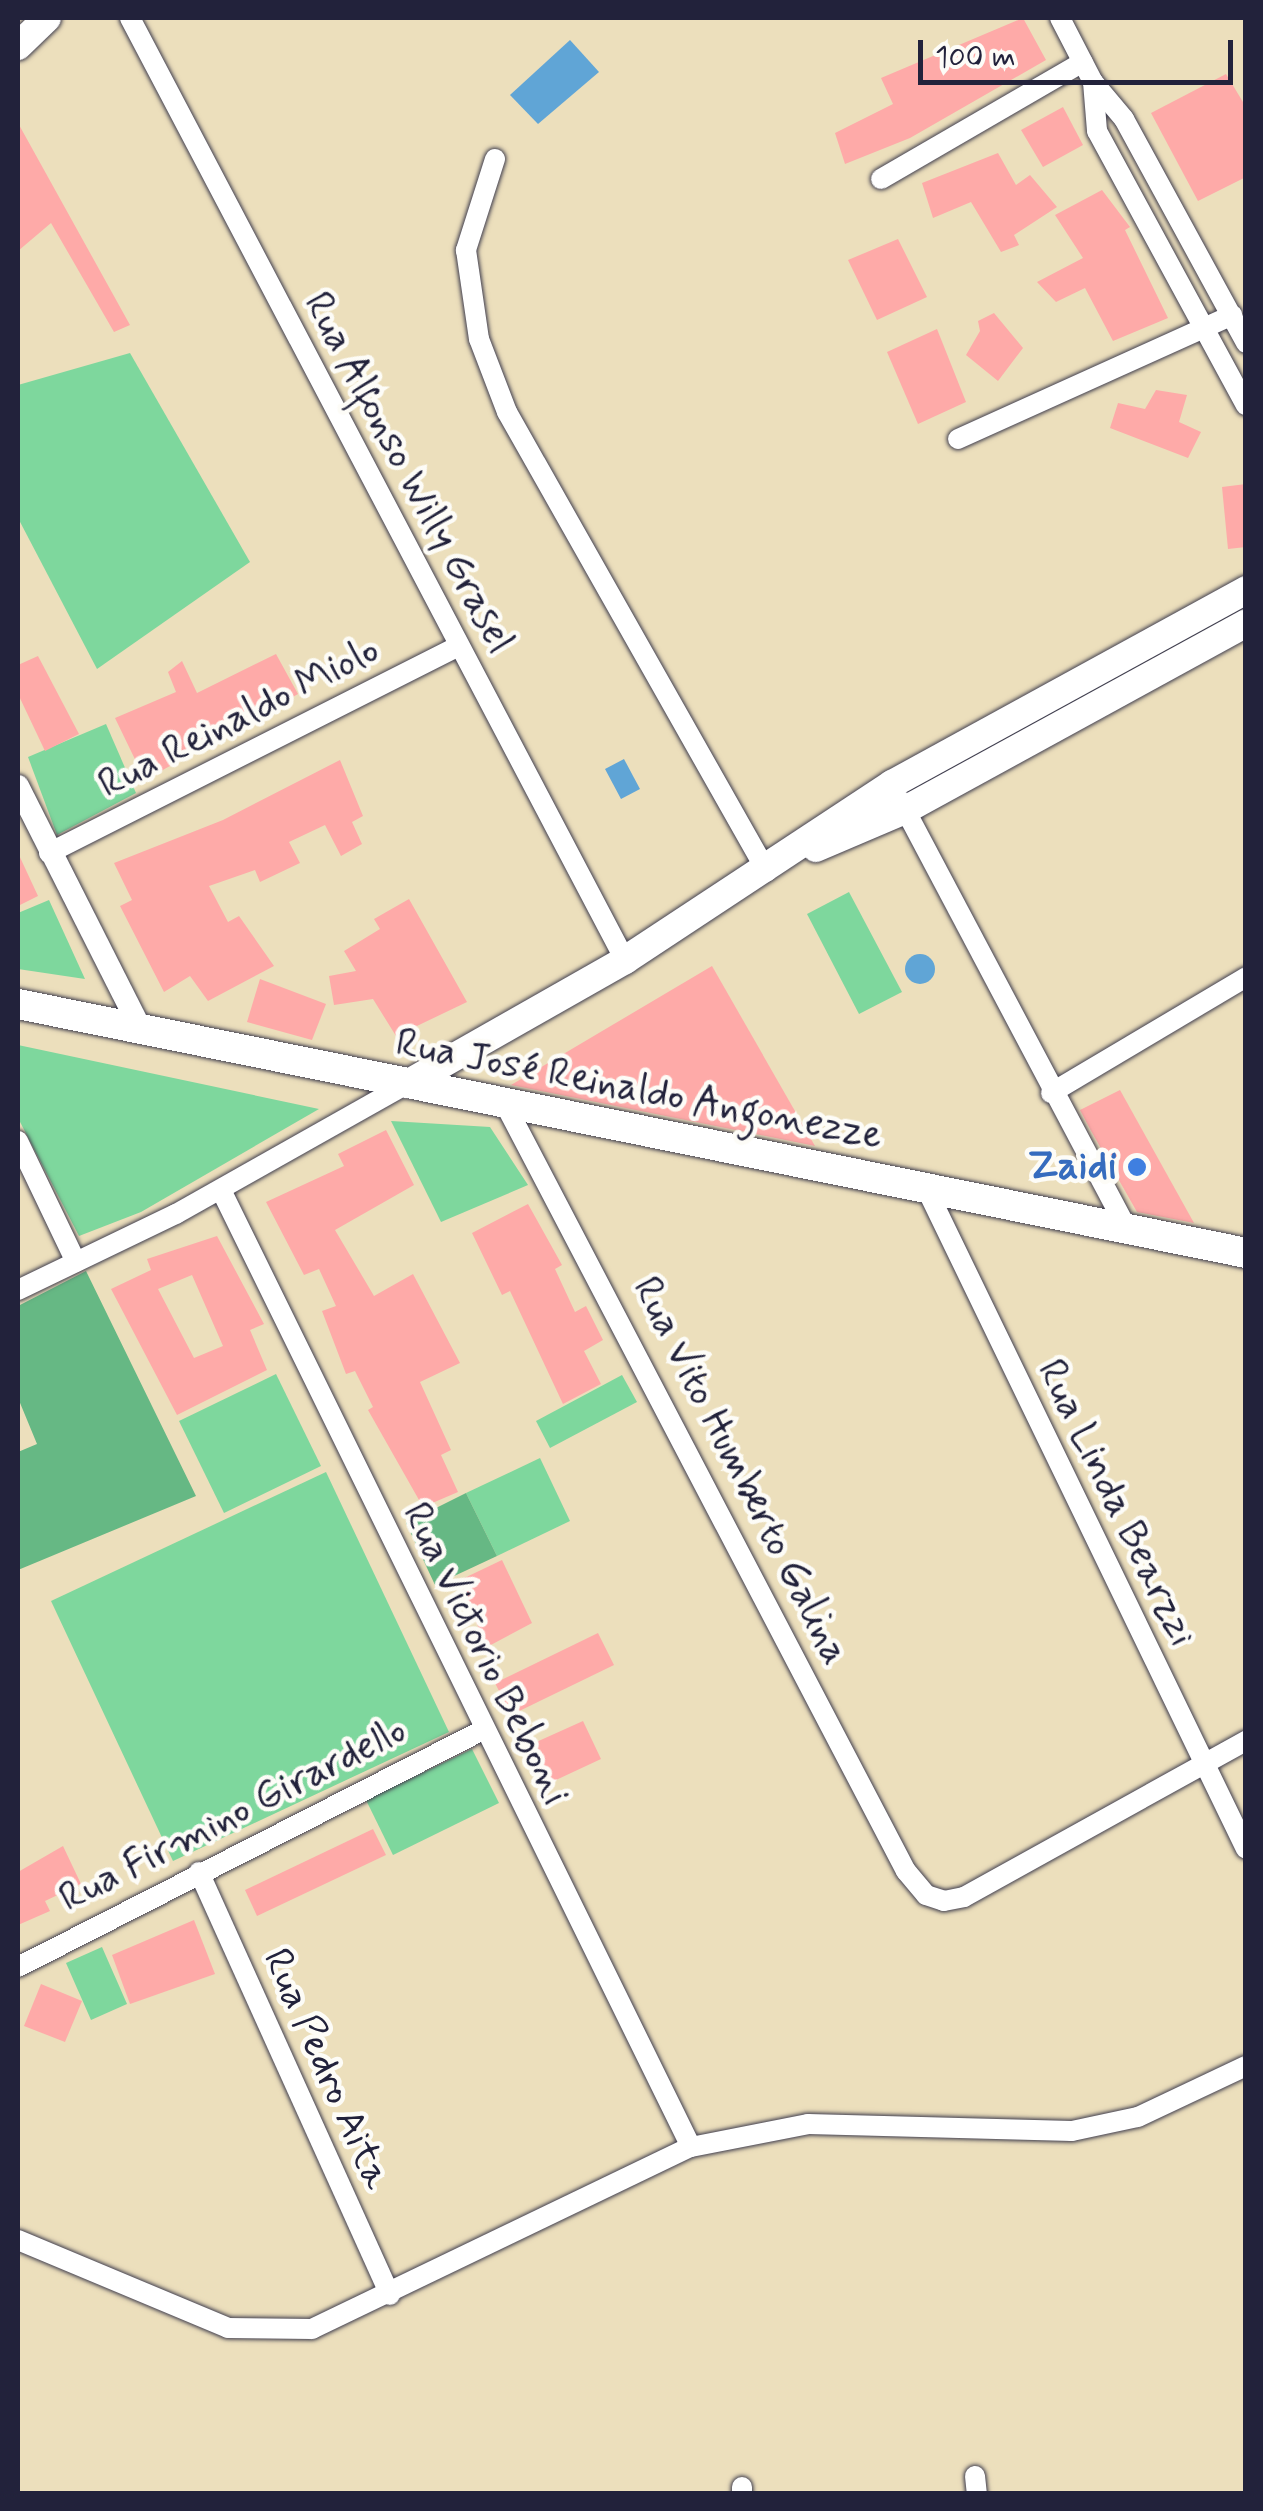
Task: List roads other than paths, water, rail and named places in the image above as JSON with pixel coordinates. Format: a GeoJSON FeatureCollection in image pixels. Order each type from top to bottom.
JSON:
{"type":"FeatureCollection","features":[{"type":"Feature","properties":{"kind":"main road"},"geometry":{"type":"LineString","coordinates":[[18,46],[46,18]]}},
{"type":"Feature","properties":{"kind":"main road"},"geometry":{"type":"LineString","coordinates":[[407,1084],[625,960],[774,867],[819,830],[899,797],[996,744],[1110,664],[1235,596]]}},
{"type":"Feature","properties":{"kind":"main road"},"geometry":{"type":"LineString","coordinates":[[996,744],[1126,691],[1243,630]]}},
{"type":"Feature","properties":{"kind":"main road"},"geometry":{"type":"LineString","coordinates":[[1110,664],[1126,691]]}},
{"type":"Feature","properties":{"kind":"main road","name":"Rua José Reinaldo Angonezze"},"geometry":{"type":"LineString","coordinates":[[18,1004],[1246,1254]]}},
{"type":"Feature","properties":{"kind":"street","name":"Rua Alfonso Willy Grasel"},"geometry":{"type":"LineString","coordinates":[[130,18],[625,960]]}},
{"type":"Feature","properties":{"kind":"street"},"geometry":{"type":"LineString","coordinates":[[1060,18],[1094,82],[1124,120],[1246,343]]}},
{"type":"Feature","properties":{"kind":"street"},"geometry":{"type":"LineString","coordinates":[[882,178],[1083,62]]}},
{"type":"Feature","properties":{"kind":"street"},"geometry":{"type":"LineString","coordinates":[[1094,82],[1097,131],[1246,405]]}},
{"type":"Feature","properties":{"kind":"street"},"geometry":{"type":"LineString","coordinates":[[495,158],[466,250],[479,339],[507,412],[774,867]]}},
{"type":"Feature","properties":{"kind":"street"},"geometry":{"type":"LineString","coordinates":[[958,439],[1232,315]]}},
{"type":"Feature","properties":{"kind":"street"},"geometry":{"type":"LineString","coordinates":[[1235,596],[1243,630]]}},
{"type":"Feature","properties":{"kind":"street","name":"Rua Reinaldo Miolo"},"geometry":{"type":"LineString","coordinates":[[49,853],[460,646]]}},
{"type":"Feature","properties":{"kind":"street"},"geometry":{"type":"LineString","coordinates":[[18,786],[140,1028]]}},
{"type":"Feature","properties":{"kind":"street"},"geometry":{"type":"LineString","coordinates":[[899,797],[1051,1093],[1126,1227]]}},
{"type":"Feature","properties":{"kind":"street"},"geometry":{"type":"LineString","coordinates":[[1051,1093],[1246,977]]}},
{"type":"Feature","properties":{"kind":"street"},"geometry":{"type":"LineString","coordinates":[[18,1290],[220,1190],[407,1084]]}},
{"type":"Feature","properties":{"kind":"street","name":"Rua Vito Humberto Galina"},"geometry":{"type":"LineString","coordinates":[[506,1106],[906,1871],[926,1895],[944,1902],[964,1896],[1205,1764]]}},
{"type":"Feature","properties":{"kind":"street"},"geometry":{"type":"LineString","coordinates":[[18,1141],[76,1262]]}},
{"type":"Feature","properties":{"kind":"street","name":"Rua Linda Bearzzi"},"geometry":{"type":"LineString","coordinates":[[926,1188],[1246,1849]]}},
{"type":"Feature","properties":{"kind":"street","name":"Rua Victorio Beboni"},"geometry":{"type":"LineString","coordinates":[[220,1190],[482,1730],[691,2147]]}},
{"type":"Feature","properties":{"kind":"street","name":"Rua Firmino Girardello"},"geometry":{"type":"LineString","coordinates":[[18,1967],[482,1730]]}},
{"type":"Feature","properties":{"kind":"street"},"geometry":{"type":"LineString","coordinates":[[1205,1764],[1246,1740]]}},
{"type":"Feature","properties":{"kind":"street","name":"Rua Pedro Aita"},"geometry":{"type":"LineString","coordinates":[[199,1872],[390,2294]]}},
{"type":"Feature","properties":{"kind":"street"},"geometry":{"type":"LineString","coordinates":[[18,2240],[228,2328],[312,2330],[691,2147],[808,2124],[1072,2132],[1138,2117],[1246,2066]]}},
{"type":"Feature","properties":{"kind":"water"},"geometry":{"type":"Polygon","coordinates":[[[570,40],[599,72],[538,124],[510,95],[570,40]]]}},
{"type":"Feature","properties":{"kind":"water"},"geometry":{"type":"Polygon","coordinates":[[[624,759],[640,789],[621,799],[605,769],[624,759]]]}},
{"type":"Feature","properties":{"kind":"water"},"geometry":{"type":"Polygon","coordinates":[[[920,954],[931,958],[935,969],[931,980],[920,984],[909,980],[905,969],[909,958],[920,954]]]}},
{"type":"Feature","properties":{"kind":"place","name":"Zaidi"},"geometry":{"type":"Point","coordinates":[1137,1167]}}]}
